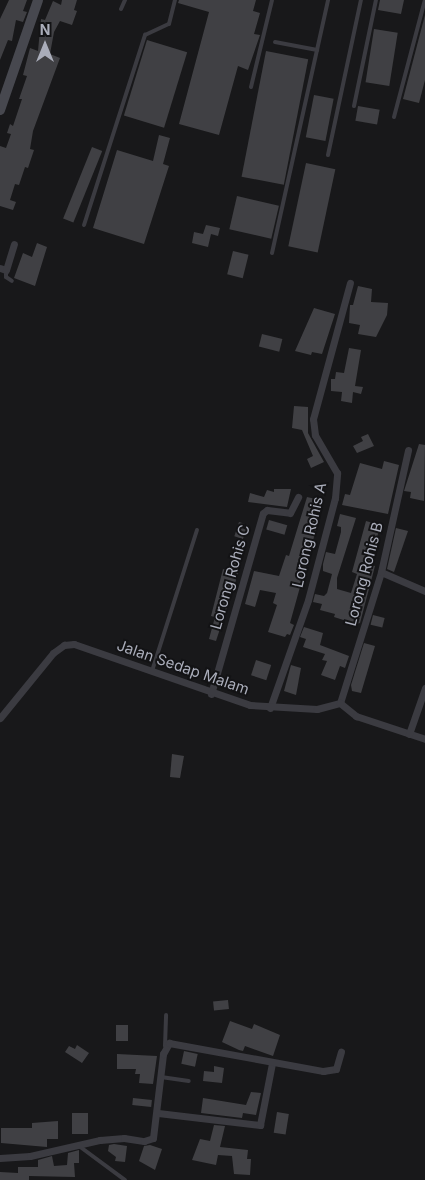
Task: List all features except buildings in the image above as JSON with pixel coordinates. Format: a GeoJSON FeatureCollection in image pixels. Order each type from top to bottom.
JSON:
{"type":"FeatureCollection","features":[{"type":"Feature","properties":{"kind":"main road"},"geometry":{"type":"LineString","coordinates":[[0,110],[38,0]]}},
{"type":"Feature","properties":{"kind":"street"},"geometry":{"type":"LineString","coordinates":[[3,269],[14,244]]}},
{"type":"Feature","properties":{"kind":"street","name":"Lorong Rohis A"},"geometry":{"type":"LineString","coordinates":[[270,708],[308,600],[335,498],[337,473],[315,434],[313,419],[350,283]]}},
{"type":"Feature","properties":{"kind":"street","name":"Lorong Rohis B"},"geometry":{"type":"LineString","coordinates":[[340,703],[381,572],[408,450]]}},
{"type":"Feature","properties":{"kind":"street","name":"Lorong Rohis C"},"geometry":{"type":"LineString","coordinates":[[211,694],[263,513],[267,510],[290,513],[298,498]]}},
{"type":"Feature","properties":{"kind":"street"},"geometry":{"type":"LineString","coordinates":[[381,572],[425,591]]}},
{"type":"Feature","properties":{"kind":"street","name":"Jalan Sedap Malam"},"geometry":{"type":"LineString","coordinates":[[0,718],[53,653],[64,645],[74,644],[211,694],[270,708],[317,710],[340,703]]}},
{"type":"Feature","properties":{"kind":"street"},"geometry":{"type":"LineString","coordinates":[[409,734],[425,688]]}},
{"type":"Feature","properties":{"kind":"street"},"geometry":{"type":"LineString","coordinates":[[340,703],[356,716],[425,739]]}},
{"type":"Feature","properties":{"kind":"street"},"geometry":{"type":"LineString","coordinates":[[0,1158],[30,1156],[77,1144],[113,1138],[149,1140],[155,1135],[165,1046],[174,1042],[272,1063],[330,1072],[336,1069],[341,1052]]}},
{"type":"Feature","properties":{"kind":"street"},"geometry":{"type":"LineString","coordinates":[[158,1113],[260,1125],[272,1063]]}},
{"type":"Feature","properties":{"kind":"lane"},"geometry":{"type":"LineString","coordinates":[[121,9],[125,0]]}},
{"type":"Feature","properties":{"kind":"lane"},"geometry":{"type":"LineString","coordinates":[[84,225],[144,36],[169,24],[176,0]]}},
{"type":"Feature","properties":{"kind":"lane"},"geometry":{"type":"LineString","coordinates":[[251,87],[272,0]]}},
{"type":"Feature","properties":{"kind":"lane"},"geometry":{"type":"LineString","coordinates":[[272,253],[328,0]]}},
{"type":"Feature","properties":{"kind":"lane"},"geometry":{"type":"LineString","coordinates":[[328,155],[361,0]]}},
{"type":"Feature","properties":{"kind":"lane"},"geometry":{"type":"LineString","coordinates":[[354,106],[376,0]]}},
{"type":"Feature","properties":{"kind":"lane"},"geometry":{"type":"LineString","coordinates":[[394,117],[425,0]]}},
{"type":"Feature","properties":{"kind":"lane"},"geometry":{"type":"LineString","coordinates":[[275,42],[317,50]]}},
{"type":"Feature","properties":{"kind":"lane"},"geometry":{"type":"LineString","coordinates":[[3,269],[6,277],[12,281]]}},
{"type":"Feature","properties":{"kind":"lane"},"geometry":{"type":"LineString","coordinates":[[152,671],[197,530]]}},
{"type":"Feature","properties":{"kind":"lane"},"geometry":{"type":"LineString","coordinates":[[165,1046],[166,1015]]}},
{"type":"Feature","properties":{"kind":"lane"},"geometry":{"type":"LineString","coordinates":[[161,1077],[190,1081]]}},
{"type":"Feature","properties":{"kind":"lane"},"geometry":{"type":"LineString","coordinates":[[77,1144],[125,1180]]}}]}
